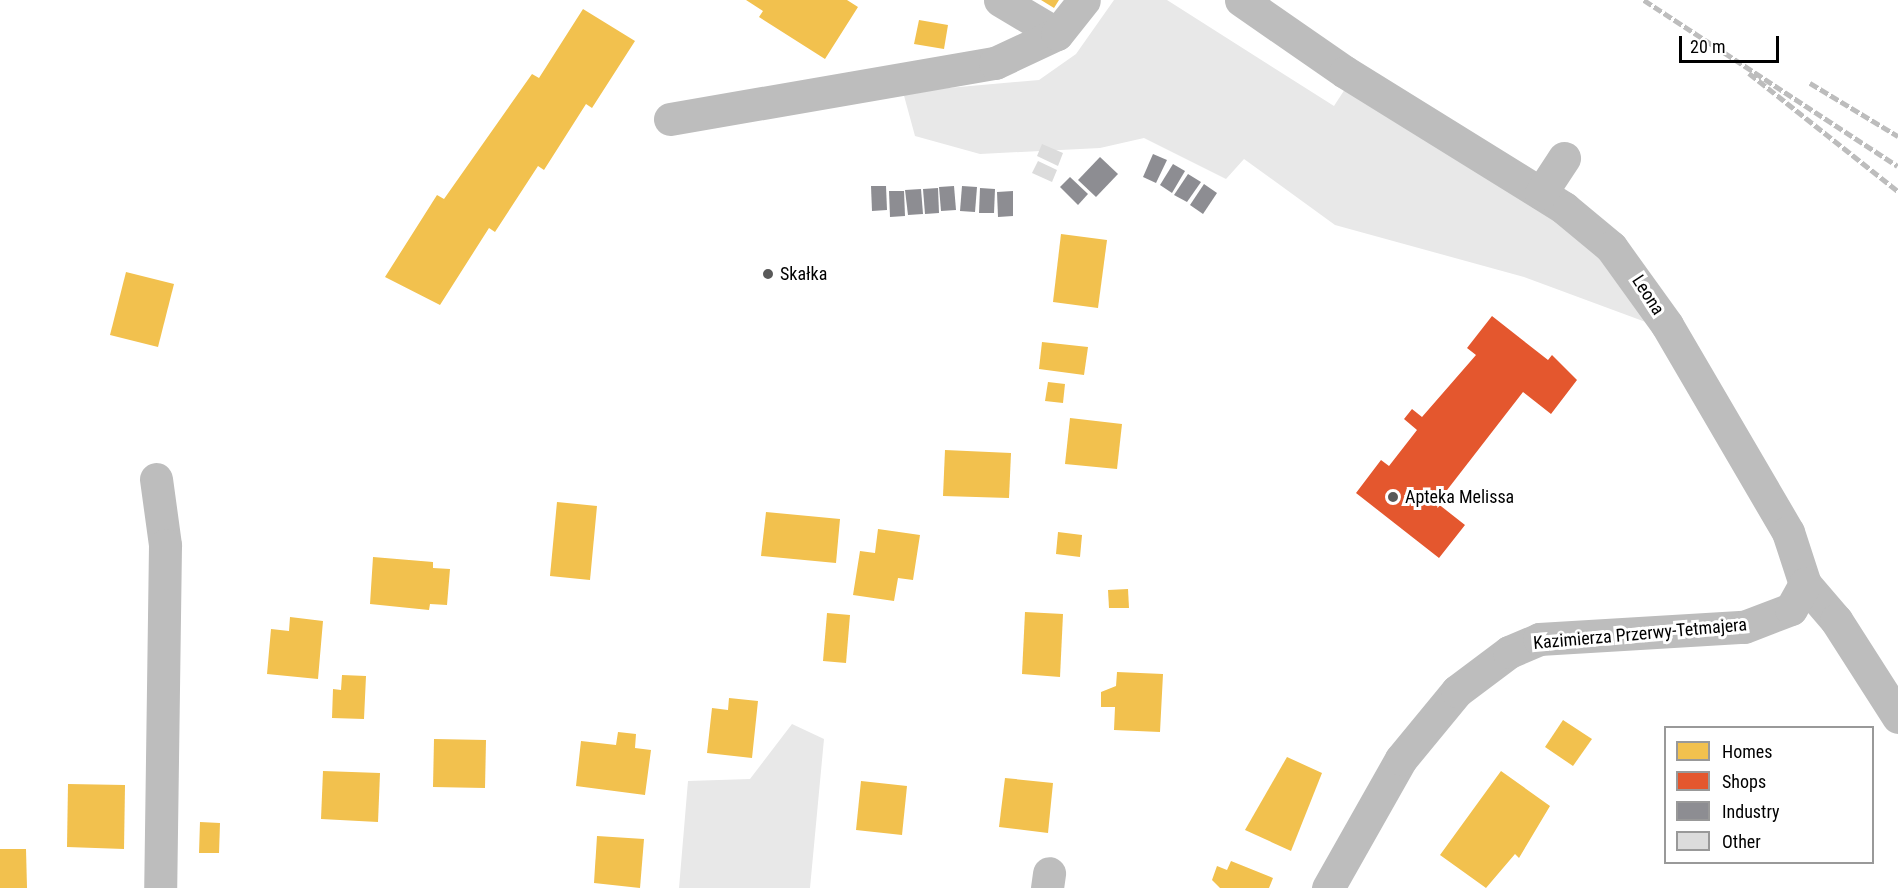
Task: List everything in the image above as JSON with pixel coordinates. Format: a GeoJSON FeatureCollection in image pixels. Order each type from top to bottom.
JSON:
{"type":"FeatureCollection","features":[{"type":"Feature","properties":{"kind":"street"},"geometry":{"type":"LineString","coordinates":[[1000,0],[1057,34]]}},
{"type":"Feature","properties":{"kind":"street"},"geometry":{"type":"LineString","coordinates":[[670,119],[995,63],[1057,34],[1084,0]]}},
{"type":"Feature","properties":{"kind":"street","name":"Leona"},"geometry":{"type":"LineString","coordinates":[[1251,2],[1345,72],[1541,193],[1585,224],[1633,272],[1788,532],[1805,584],[1836,620],[1898,717]]}},
{"type":"Feature","properties":{"kind":"street"},"geometry":{"type":"LineString","coordinates":[[1541,193],[1564,158]]}},
{"type":"Feature","properties":{"kind":"street"},"geometry":{"type":"LineString","coordinates":[[156,479],[165,545],[160,888]]}},
{"type":"Feature","properties":{"kind":"street","name":"Kazimierza Przerwy-Tetmajera"},"geometry":{"type":"LineString","coordinates":[[1328,888],[1401,759],[1457,692],[1509,652],[1539,639],[1743,627],[1791,609],[1805,584]]}},
{"type":"Feature","properties":{"kind":"shaded area"},"geometry":{"type":"Polygon","coordinates":[[[1114,0],[1167,0],[1334,106],[1345,89],[1547,212],[1611,262],[1651,324],[1524,277],[1335,225],[1244,159],[1226,179],[1144,138],[1100,148],[980,154],[915,136],[903,92],[1039,80],[1076,54],[1114,0]]]}},
{"type":"Feature","properties":{"kind":"shaded area"},"geometry":{"type":"Polygon","coordinates":[[[792,724],[824,739],[810,888],[679,888],[688,781],[750,779],[792,724]]]}},
{"type":"Feature","properties":{"kind":"building: Homes"},"geometry":{"type":"Polygon","coordinates":[[[746,0],[847,0],[858,7],[825,59],[759,17],[763,11],[746,0]]]}},
{"type":"Feature","properties":{"kind":"building: Homes"},"geometry":{"type":"Polygon","coordinates":[[[1041,0],[1059,0],[1054,8],[1041,0]]]}},
{"type":"Feature","properties":{"kind":"building: Homes"},"geometry":{"type":"Polygon","coordinates":[[[583,9],[635,41],[592,108],[586,104],[544,170],[538,166],[495,232],[489,228],[440,305],[385,277],[437,195],[444,199],[532,74],[539,78],[583,9]]]}},
{"type":"Feature","properties":{"kind":"building: Homes"},"geometry":{"type":"Polygon","coordinates":[[[919,20],[948,25],[944,49],[914,44],[919,20]]]}},
{"type":"Feature","properties":{"kind":"building: Homes"},"geometry":{"type":"Polygon","coordinates":[[[1061,234],[1107,240],[1098,308],[1053,302],[1061,234]]]}},
{"type":"Feature","properties":{"kind":"building: Homes"},"geometry":{"type":"Polygon","coordinates":[[[126,272],[174,284],[158,347],[110,335],[126,272]]]}},
{"type":"Feature","properties":{"kind":"building: Homes"},"geometry":{"type":"Polygon","coordinates":[[[1042,342],[1088,347],[1084,375],[1039,369],[1042,342]]]}},
{"type":"Feature","properties":{"kind":"building: Homes"},"geometry":{"type":"Polygon","coordinates":[[[1048,382],[1065,384],[1063,403],[1045,401],[1048,382]]]}},
{"type":"Feature","properties":{"kind":"building: Homes"},"geometry":{"type":"Polygon","coordinates":[[[1070,418],[1122,424],[1117,469],[1065,464],[1070,418]]]}},
{"type":"Feature","properties":{"kind":"building: Homes"},"geometry":{"type":"Polygon","coordinates":[[[945,450],[1011,453],[1009,498],[943,496],[945,450]]]}},
{"type":"Feature","properties":{"kind":"building: Homes"},"geometry":{"type":"Polygon","coordinates":[[[557,502],[597,506],[590,580],[550,576],[557,502]]]}},
{"type":"Feature","properties":{"kind":"building: Homes"},"geometry":{"type":"Polygon","coordinates":[[[766,512],[840,519],[836,563],[761,556],[766,512]]]}},
{"type":"Feature","properties":{"kind":"building: Homes"},"geometry":{"type":"Polygon","coordinates":[[[878,529],[920,535],[913,580],[898,578],[894,601],[853,595],[860,551],[875,553],[878,529]]]}},
{"type":"Feature","properties":{"kind":"building: Homes"},"geometry":{"type":"Polygon","coordinates":[[[1058,532],[1082,535],[1080,557],[1056,554],[1058,532]]]}},
{"type":"Feature","properties":{"kind":"building: Homes"},"geometry":{"type":"Polygon","coordinates":[[[373,557],[433,562],[433,568],[450,569],[447,605],[430,604],[429,610],[370,604],[373,557]]]}},
{"type":"Feature","properties":{"kind":"building: Homes"},"geometry":{"type":"Polygon","coordinates":[[[1128,589],[1129,608],[1109,608],[1108,590],[1128,589]]]}},
{"type":"Feature","properties":{"kind":"building: Homes"},"geometry":{"type":"Polygon","coordinates":[[[1025,612],[1063,614],[1060,677],[1022,674],[1025,612]]]}},
{"type":"Feature","properties":{"kind":"building: Homes"},"geometry":{"type":"Polygon","coordinates":[[[827,613],[850,615],[846,663],[823,661],[827,613]]]}},
{"type":"Feature","properties":{"kind":"building: Homes"},"geometry":{"type":"Polygon","coordinates":[[[290,617],[323,621],[318,679],[267,674],[271,629],[289,631],[290,617]]]}},
{"type":"Feature","properties":{"kind":"building: Homes"},"geometry":{"type":"Polygon","coordinates":[[[1117,672],[1163,674],[1160,732],[1114,730],[1115,707],[1101,707],[1101,692],[1116,686],[1117,672]]]}},
{"type":"Feature","properties":{"kind":"building: Homes"},"geometry":{"type":"Polygon","coordinates":[[[342,675],[366,676],[364,719],[332,718],[333,689],[341,690],[342,675]]]}},
{"type":"Feature","properties":{"kind":"building: Homes"},"geometry":{"type":"Polygon","coordinates":[[[729,698],[758,701],[752,758],[707,753],[712,708],[728,710],[729,698]]]}},
{"type":"Feature","properties":{"kind":"building: Homes"},"geometry":{"type":"Polygon","coordinates":[[[1563,720],[1592,739],[1573,766],[1545,747],[1563,720]]]}},
{"type":"Feature","properties":{"kind":"building: Homes"},"geometry":{"type":"Polygon","coordinates":[[[618,732],[636,734],[635,748],[651,750],[645,795],[576,786],[581,741],[616,745],[618,732]]]}},
{"type":"Feature","properties":{"kind":"building: Homes"},"geometry":{"type":"Polygon","coordinates":[[[434,739],[486,740],[485,788],[433,787],[434,739]]]}},
{"type":"Feature","properties":{"kind":"building: Homes"},"geometry":{"type":"Polygon","coordinates":[[[1287,757],[1322,773],[1291,851],[1245,830],[1287,757]]]}},
{"type":"Feature","properties":{"kind":"building: Homes"},"geometry":{"type":"Polygon","coordinates":[[[323,771],[380,773],[378,822],[321,819],[323,771]]]}},
{"type":"Feature","properties":{"kind":"building: Homes"},"geometry":{"type":"Polygon","coordinates":[[[1501,771],[1550,806],[1519,858],[1515,854],[1486,888],[1440,855],[1501,771]]]}},
{"type":"Feature","properties":{"kind":"building: Homes"},"geometry":{"type":"Polygon","coordinates":[[[1005,778],[1053,783],[1048,833],[999,827],[1005,778]]]}},
{"type":"Feature","properties":{"kind":"building: Homes"},"geometry":{"type":"Polygon","coordinates":[[[861,781],[907,786],[902,835],[856,830],[861,781]]]}},
{"type":"Feature","properties":{"kind":"building: Homes"},"geometry":{"type":"Polygon","coordinates":[[[68,784],[125,785],[124,849],[67,847],[68,784]]]}},
{"type":"Feature","properties":{"kind":"building: Homes"},"geometry":{"type":"Polygon","coordinates":[[[200,822],[220,823],[219,853],[199,853],[200,822]]]}},
{"type":"Feature","properties":{"kind":"building: Homes"},"geometry":{"type":"Polygon","coordinates":[[[597,836],[644,839],[640,888],[594,883],[597,836]]]}},
{"type":"Feature","properties":{"kind":"building: Homes"},"geometry":{"type":"Polygon","coordinates":[[[0,849],[26,849],[27,888],[0,888],[0,849]]]}},
{"type":"Feature","properties":{"kind":"building: Homes"},"geometry":{"type":"Polygon","coordinates":[[[1231,861],[1273,878],[1269,888],[1220,888],[1212,880],[1217,866],[1227,870],[1231,861]]]}},
{"type":"Feature","properties":{"kind":"building: Shops"},"geometry":{"type":"Polygon","coordinates":[[[1492,316],[1548,360],[1552,355],[1577,380],[1551,414],[1523,392],[1437,503],[1465,525],[1439,558],[1356,493],[1381,460],[1389,466],[1417,430],[1404,419],[1412,409],[1422,417],[1476,355],[1467,348],[1492,316]]]}},
{"type":"Feature","properties":{"kind":"building: Industry"},"geometry":{"type":"Polygon","coordinates":[[[1153,154],[1167,160],[1156,183],[1143,177],[1153,154]]]}},
{"type":"Feature","properties":{"kind":"building: Industry"},"geometry":{"type":"Polygon","coordinates":[[[1100,157],[1118,174],[1096,197],[1078,180],[1100,157]]]}},
{"type":"Feature","properties":{"kind":"building: Industry"},"geometry":{"type":"Polygon","coordinates":[[[1173,164],[1185,171],[1172,193],[1160,185],[1173,164]]]}},
{"type":"Feature","properties":{"kind":"building: Industry"},"geometry":{"type":"Polygon","coordinates":[[[1188,174],[1201,182],[1187,202],[1174,195],[1188,174]]]}},
{"type":"Feature","properties":{"kind":"building: Industry"},"geometry":{"type":"Polygon","coordinates":[[[1070,177],[1088,194],[1078,205],[1060,187],[1070,177]]]}},
{"type":"Feature","properties":{"kind":"building: Industry"},"geometry":{"type":"Polygon","coordinates":[[[1204,184],[1217,193],[1203,214],[1190,205],[1204,184]]]}},
{"type":"Feature","properties":{"kind":"building: Industry"},"geometry":{"type":"Polygon","coordinates":[[[871,186],[886,186],[887,210],[872,211],[871,186]]]}},
{"type":"Feature","properties":{"kind":"building: Industry"},"geometry":{"type":"Polygon","coordinates":[[[954,186],[956,210],[941,211],[939,187],[954,186]]]}},
{"type":"Feature","properties":{"kind":"building: Industry"},"geometry":{"type":"Polygon","coordinates":[[[962,186],[977,187],[975,212],[960,211],[962,186]]]}},
{"type":"Feature","properties":{"kind":"building: Industry"},"geometry":{"type":"Polygon","coordinates":[[[938,188],[939,213],[925,214],[923,189],[938,188]]]}},
{"type":"Feature","properties":{"kind":"building: Industry"},"geometry":{"type":"Polygon","coordinates":[[[980,188],[995,189],[994,213],[979,213],[980,188]]]}},
{"type":"Feature","properties":{"kind":"building: Industry"},"geometry":{"type":"Polygon","coordinates":[[[921,189],[923,214],[908,215],[905,190],[921,189]]]}},
{"type":"Feature","properties":{"kind":"building: Industry"},"geometry":{"type":"Polygon","coordinates":[[[889,191],[904,191],[905,216],[890,217],[889,191]]]}},
{"type":"Feature","properties":{"kind":"building: Industry"},"geometry":{"type":"Polygon","coordinates":[[[1013,191],[1013,216],[998,217],[997,192],[1013,191]]]}},
{"type":"Feature","properties":{"kind":"building: Other"},"geometry":{"type":"Polygon","coordinates":[[[1042,144],[1063,153],[1058,166],[1037,156],[1042,144]]]}},
{"type":"Feature","properties":{"kind":"building: Other"},"geometry":{"type":"Polygon","coordinates":[[[1038,161],[1057,170],[1052,182],[1032,173],[1038,161]]]}},
{"type":"Feature","properties":{"kind":"railway"},"geometry":{"type":"LineString","coordinates":[[1644,0],[1898,166]]}},
{"type":"Feature","properties":{"kind":"railway"},"geometry":{"type":"LineString","coordinates":[[1749,73],[1898,191]]}},
{"type":"Feature","properties":{"kind":"railway"},"geometry":{"type":"LineString","coordinates":[[1810,83],[1898,136]]}},
{"type":"Feature","properties":{"kind":"place","name":"Skałka"},"geometry":{"type":"Point","coordinates":[768,274]}},
{"type":"Feature","properties":{"kind":"place","name":"Apteka Melissa"},"geometry":{"type":"Point","coordinates":[1393,497]}}]}
